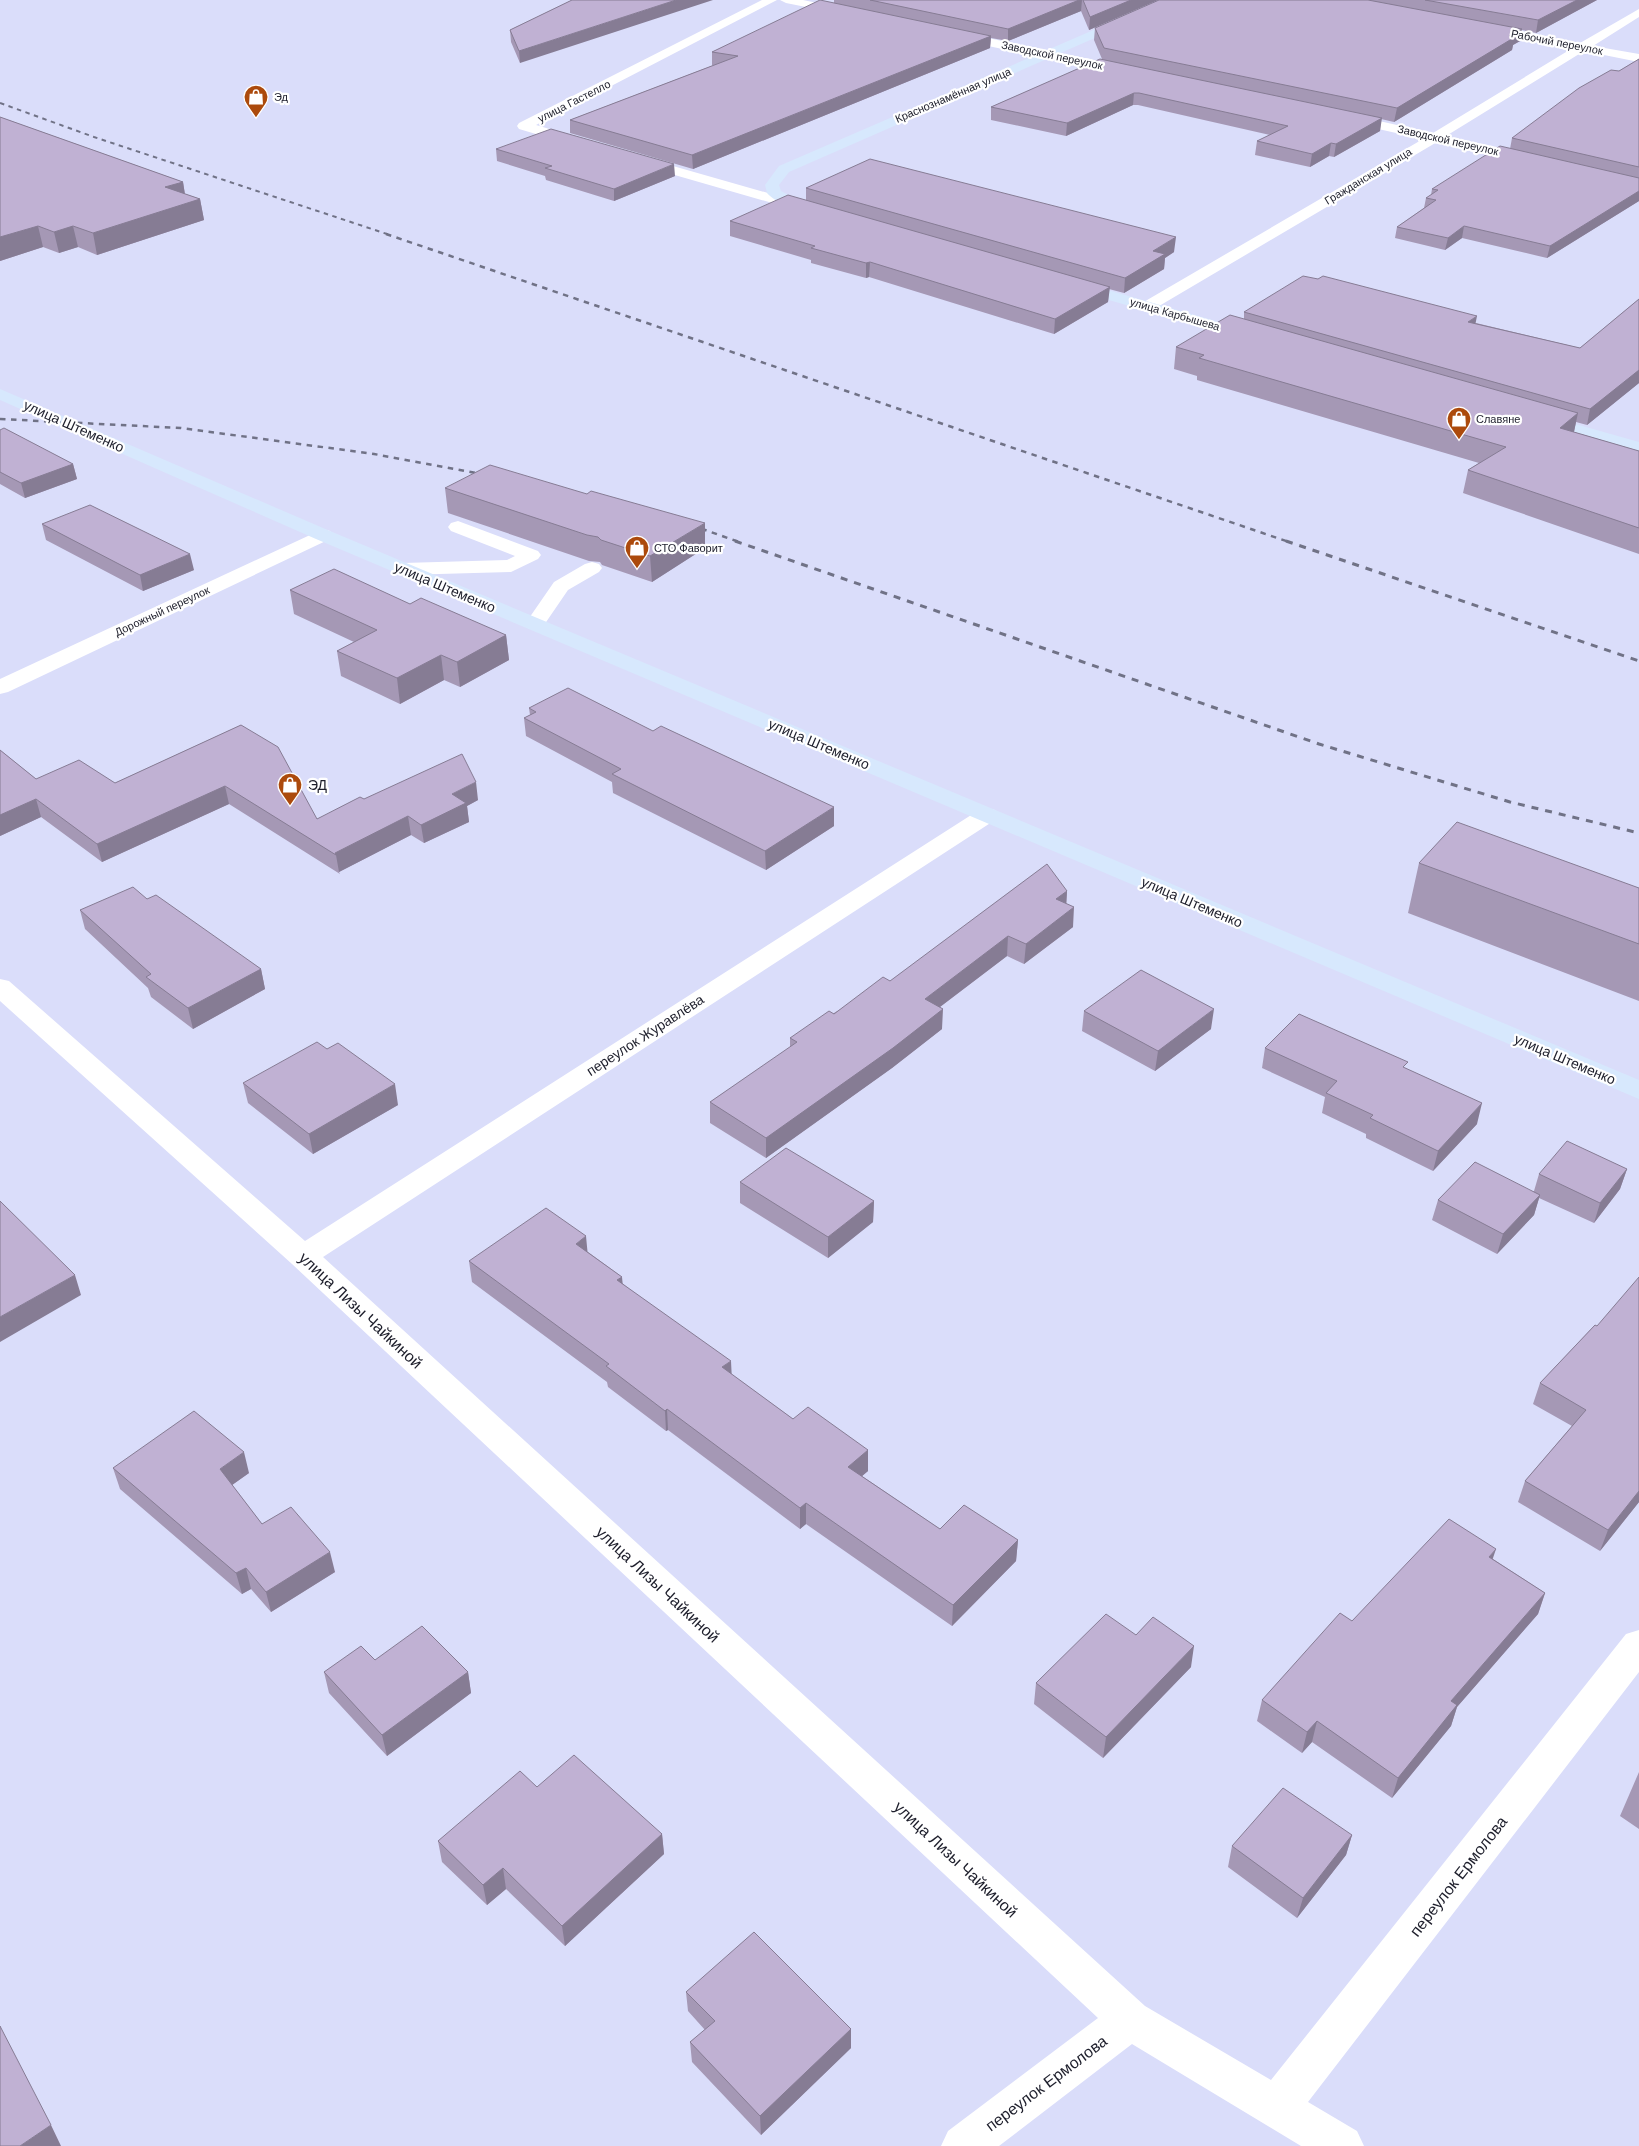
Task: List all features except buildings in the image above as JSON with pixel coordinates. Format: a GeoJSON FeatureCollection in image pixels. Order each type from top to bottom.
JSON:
{"type":"FeatureCollection","features":[{"type":"Feature","properties":{"kind":"main road","name":"Краснознамённая улица"},"geometry":{"type":"LineString","coordinates":[[798,206],[774,193],[772,185],[784,169],[1173,0]]}},
{"type":"Feature","properties":{"kind":"main road"},"geometry":{"type":"LineString","coordinates":[[798,206],[836,217]]}},
{"type":"Feature","properties":{"kind":"main road","name":"улица Карбышева"},"geometry":{"type":"LineString","coordinates":[[1053,279],[1261,339]]}},
{"type":"Feature","properties":{"kind":"main road","name":"улица Штеменко"},"geometry":{"type":"LineString","coordinates":[[0,394],[323,535],[1639,1090]]}},
{"type":"Feature","properties":{"kind":"main road"},"geometry":{"type":"LineString","coordinates":[[1526,415],[1639,448]]}},
{"type":"Feature","properties":{"kind":"street","name":"улица Гастелло"},"geometry":{"type":"LineString","coordinates":[[590,146],[524,126],[771,0]]}},
{"type":"Feature","properties":{"kind":"street"},"geometry":{"type":"LineString","coordinates":[[786,0],[854,14]]}},
{"type":"Feature","properties":{"kind":"street","name":"Гражданская улица"},"geometry":{"type":"LineString","coordinates":[[1148,306],[1436,136],[1639,12]]}},
{"type":"Feature","properties":{"kind":"street","name":"Рабочий переулок"},"geometry":{"type":"LineString","coordinates":[[1474,27],[1639,58]]}},
{"type":"Feature","properties":{"kind":"street","name":"Заводской переулок"},"geometry":{"type":"LineString","coordinates":[[941,32],[1145,75]]}},
{"type":"Feature","properties":{"kind":"street","name":"Заводской переулок"},"geometry":{"type":"LineString","coordinates":[[1329,114],[1436,136],[1542,162]]}},
{"type":"Feature","properties":{"kind":"street"},"geometry":{"type":"LineString","coordinates":[[628,157],[798,206]]}},
{"type":"Feature","properties":{"kind":"street"},"geometry":{"type":"LineString","coordinates":[[403,568],[511,566],[531,555],[458,527]]}},
{"type":"Feature","properties":{"kind":"street","name":"Дорожный переулок"},"geometry":{"type":"LineString","coordinates":[[0,687],[323,535]]}},
{"type":"Feature","properties":{"kind":"street"},"geometry":{"type":"LineString","coordinates":[[535,624],[561,586],[592,568]]}},
{"type":"Feature","properties":{"kind":"street","name":"переулок Журавлёва"},"geometry":{"type":"LineString","coordinates":[[303,1256],[987,815]]}},
{"type":"Feature","properties":{"kind":"street","name":"улица Лизы Чайкиной"},"geometry":{"type":"LineString","coordinates":[[0,988],[303,1256],[1130,2020],[1342,2146]]}},
{"type":"Feature","properties":{"kind":"street","name":"переулок Ермолова"},"geometry":{"type":"LineString","coordinates":[[1277,2107],[1639,1645]]}},
{"type":"Feature","properties":{"kind":"street","name":"переулок Ермолова"},"geometry":{"type":"LineString","coordinates":[[963,2146],[1130,2020]]}},
{"type":"Feature","properties":{"kind":"railway"},"geometry":{"type":"LineString","coordinates":[[0,103],[94,137],[390,235]]}},
{"type":"Feature","properties":{"kind":"railway"},"geometry":{"type":"LineString","coordinates":[[386,234],[1289,542]]}},
{"type":"Feature","properties":{"kind":"railway"},"geometry":{"type":"LineString","coordinates":[[0,419],[181,428],[374,454],[487,475]]}},
{"type":"Feature","properties":{"kind":"railway"},"geometry":{"type":"LineString","coordinates":[[691,525],[739,542]]}},
{"type":"Feature","properties":{"kind":"railway"},"geometry":{"type":"LineString","coordinates":[[735,541],[1319,744],[1510,802],[1639,833]]}},
{"type":"Feature","properties":{"kind":"railway"},"geometry":{"type":"LineString","coordinates":[[1286,541],[1639,661]]}},
{"type":"Feature","properties":{"kind":"place","name":"Эд"},"geometry":{"type":"Point","coordinates":[256,118]}},
{"type":"Feature","properties":{"kind":"place","name":"Славяне"},"geometry":{"type":"Point","coordinates":[1459,440]}},
{"type":"Feature","properties":{"kind":"place","name":"СТО Фаворит"},"geometry":{"type":"Point","coordinates":[637,569]}},
{"type":"Feature","properties":{"kind":"place","name":"ЭД"},"geometry":{"type":"Point","coordinates":[290,806]}}]}
